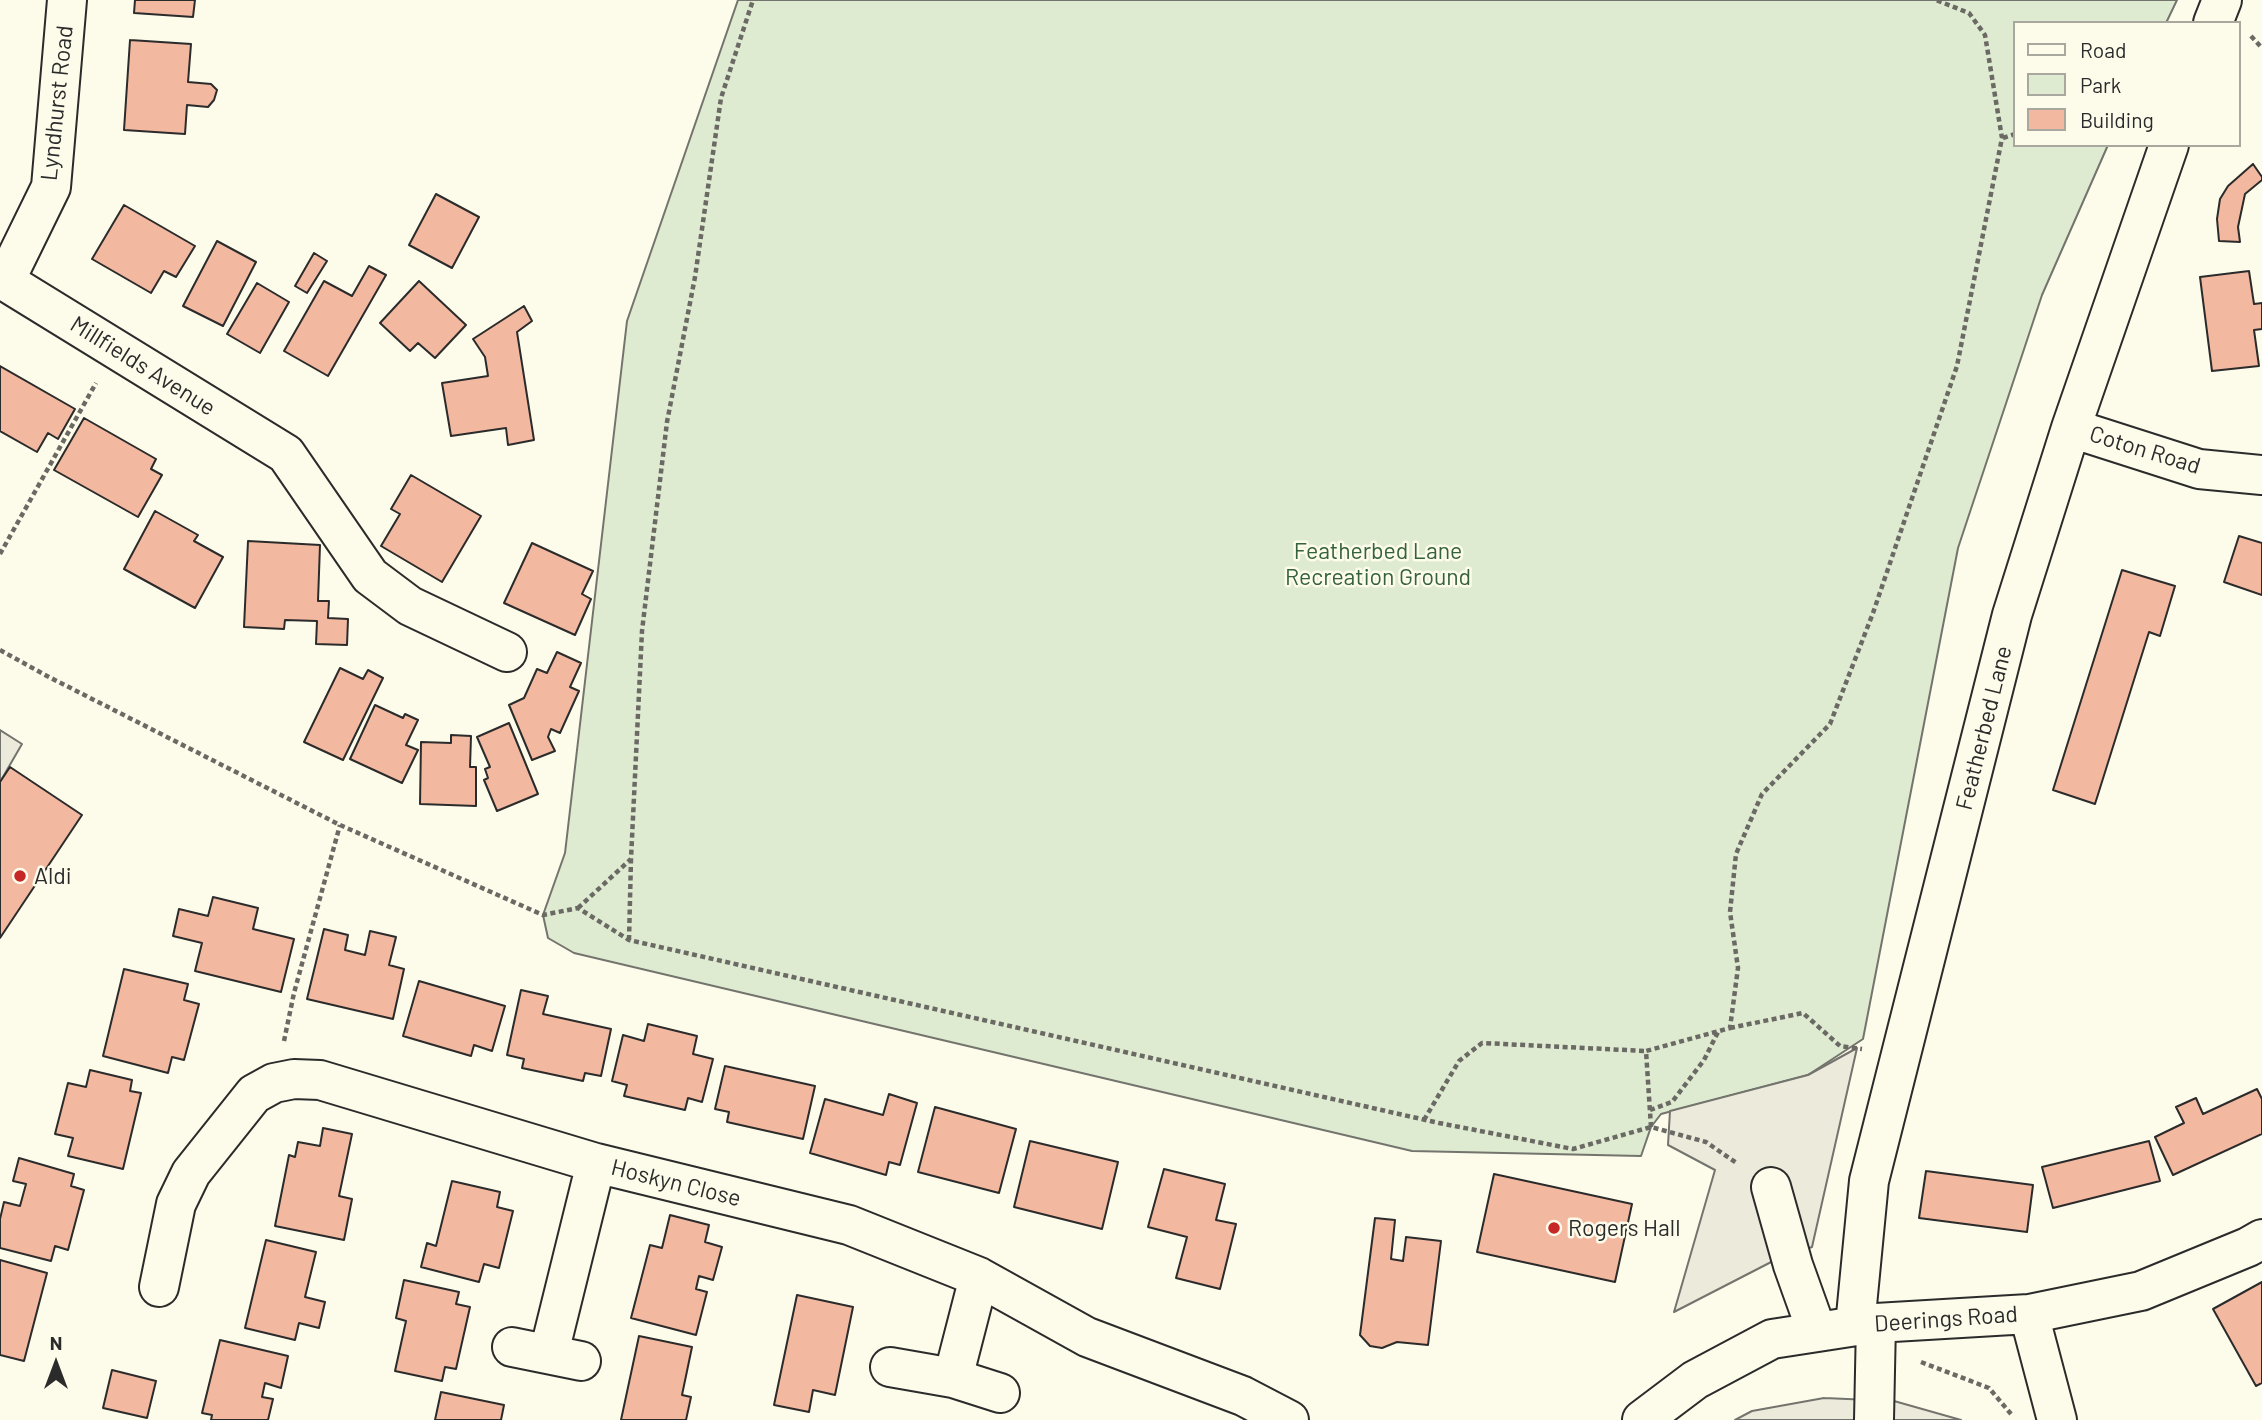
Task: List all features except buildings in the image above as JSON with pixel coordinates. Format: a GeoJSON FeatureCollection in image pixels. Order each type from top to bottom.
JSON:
{"type":"FeatureCollection","features":[{"type":"Feature","properties":{"kind":"street","name":"Lyndhurst Road"},"geometry":{"type":"LineString","coordinates":[[3,279],[51,187],[67,0]]}},
{"type":"Feature","properties":{"kind":"street","name":"Featherbed Lane"},"geometry":{"type":"LineString","coordinates":[[1874,1420],[1866,1325],[1869,1181],[2012,615],[2071,428],[2168,147]]}},
{"type":"Feature","properties":{"kind":"street","name":"Millfields Avenue"},"geometry":{"type":"LineString","coordinates":[[3,279],[286,454],[370,576],[410,606],[507,652]]}},
{"type":"Feature","properties":{"kind":"street","name":"Coton Road"},"geometry":{"type":"LineString","coordinates":[[2071,428],[2199,469],[2262,475]]}},
{"type":"Feature","properties":{"kind":"street","name":"Hoskyn Close"},"geometry":{"type":"LineString","coordinates":[[274,1083],[294,1079],[320,1080],[596,1163],[849,1225],[979,1278],[1087,1337],[1243,1396],[1289,1420]]}},
{"type":"Feature","properties":{"kind":"street"},"geometry":{"type":"LineString","coordinates":[[159,1287],[176,1204],[191,1173],[254,1094],[274,1083]]}},
{"type":"Feature","properties":{"kind":"street"},"geometry":{"type":"LineString","coordinates":[[547,1354],[596,1163]]}},
{"type":"Feature","properties":{"kind":"street"},"geometry":{"type":"LineString","coordinates":[[1771,1187],[1793,1265],[1817,1332]]}},
{"type":"Feature","properties":{"kind":"street","name":"Deerings Road"},"geometry":{"type":"LineString","coordinates":[[1642,1420],[1695,1380],[1772,1339],[1866,1325],[2029,1314],[2141,1291],[2248,1248],[2262,1239]]}},
{"type":"Feature","properties":{"kind":"street"},"geometry":{"type":"LineString","coordinates":[[953,1378],[979,1278]]}},
{"type":"Feature","properties":{"kind":"street"},"geometry":{"type":"LineString","coordinates":[[2029,1314],[2057,1420]]}},
{"type":"Feature","properties":{"kind":"street"},"geometry":{"type":"LineString","coordinates":[[890,1367],[953,1378],[1000,1393]]}},
{"type":"Feature","properties":{"kind":"path"},"geometry":{"type":"LineString","coordinates":[[629,940],[642,631],[667,422],[695,277],[721,98],[753,0]]}},
{"type":"Feature","properties":{"kind":"path"},"geometry":{"type":"LineString","coordinates":[[1730,1028],[1738,968],[1730,912],[1736,854],[1762,794],[1830,724],[1873,613],[1957,366],[2002,138],[1985,35],[1969,13],[1936,0]]}},
{"type":"Feature","properties":{"kind":"path"},"geometry":{"type":"LineString","coordinates":[[2002,138],[2014,134]]}},
{"type":"Feature","properties":{"kind":"path"},"geometry":{"type":"LineString","coordinates":[[0,554],[115,349]]}},
{"type":"Feature","properties":{"kind":"path"},"geometry":{"type":"LineString","coordinates":[[0,650],[340,825],[543,915],[578,908],[631,859]]}},
{"type":"Feature","properties":{"kind":"path"},"geometry":{"type":"LineString","coordinates":[[274,1083],[294,993],[340,825]]}},
{"type":"Feature","properties":{"kind":"path"},"geometry":{"type":"LineString","coordinates":[[578,908],[629,940],[1424,1120],[1573,1149],[1651,1127],[1706,1142],[1771,1187]]}},
{"type":"Feature","properties":{"kind":"path"},"geometry":{"type":"LineString","coordinates":[[1424,1120],[1460,1061],[1482,1043],[1646,1051],[1730,1028],[1803,1013],[1840,1046],[1902,1054]]}},
{"type":"Feature","properties":{"kind":"path"},"geometry":{"type":"LineString","coordinates":[[1650,1110],[1672,1102],[1704,1060],[1718,1031]]}},
{"type":"Feature","properties":{"kind":"path"},"geometry":{"type":"LineString","coordinates":[[1646,1051],[1651,1127]]}},
{"type":"Feature","properties":{"kind":"green space","name":"Featherbed Lane Recreation Ground"},"geometry":{"type":"Polygon","coordinates":[[[738,0],[2177,0],[2167,21],[2014,21],[2014,147],[2107,147],[2042,295],[1958,548],[1863,1039],[1808,1075],[1661,1114],[1651,1127],[1641,1156],[1412,1151],[574,953],[548,938],[543,915],[565,853],[627,321],[738,0]]]}},
{"type":"Feature","properties":{"kind":"shaded area"},"geometry":{"type":"Polygon","coordinates":[[[0,730],[22,744],[0,782],[0,730]]]}},
{"type":"Feature","properties":{"kind":"shaded area"},"geometry":{"type":"Polygon","coordinates":[[[1857,1048],[1812,1247],[1777,1259],[1674,1312],[1715,1170],[1668,1145],[1670,1111],[1808,1075],[1857,1048]]]}},
{"type":"Feature","properties":{"kind":"shaded area"},"geometry":{"type":"Polygon","coordinates":[[[1824,1398],[1894,1401],[1961,1420],[1735,1420],[1752,1411],[1824,1398]]]}},
{"type":"Feature","properties":{"kind":"place","name":"Aldi"},"geometry":{"type":"Point","coordinates":[20,876]}},
{"type":"Feature","properties":{"kind":"place","name":"Rogers Hall"},"geometry":{"type":"Point","coordinates":[1554,1228]}}]}
